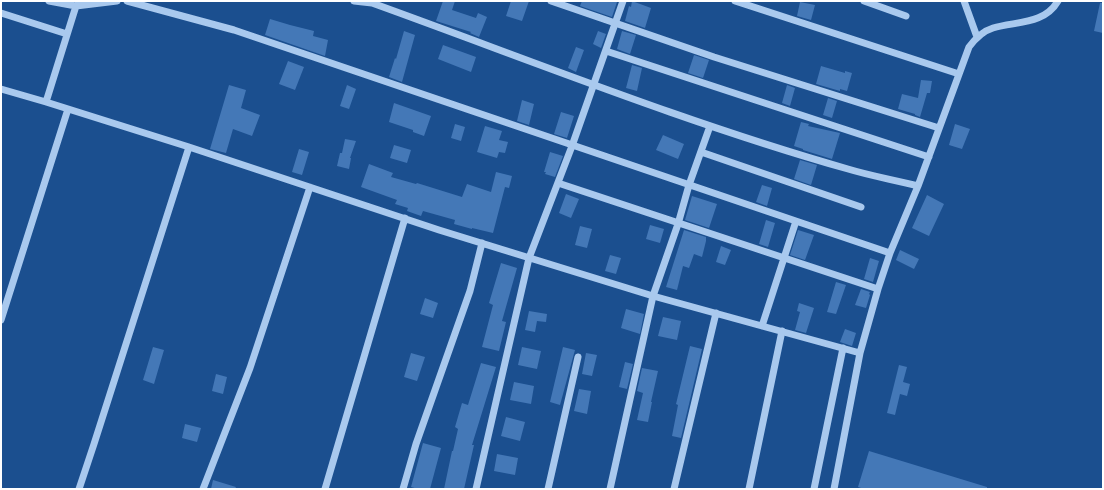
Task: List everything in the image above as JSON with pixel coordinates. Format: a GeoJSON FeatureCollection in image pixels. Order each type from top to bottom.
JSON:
{"type":"FeatureCollection","features":[{"type":"Feature","properties":{"kind":"street"},"geometry":{"type":"LineString","coordinates":[[49,1],[78,4],[117,1]]}},
{"type":"Feature","properties":{"kind":"street"},"geometry":{"type":"LineString","coordinates":[[127,1],[234,30],[890,253]]}},
{"type":"Feature","properties":{"kind":"street"},"geometry":{"type":"LineString","coordinates":[[354,1],[372,4],[594,85],[762,144],[849,170],[918,186]]}},
{"type":"Feature","properties":{"kind":"street"},"geometry":{"type":"LineString","coordinates":[[551,1],[714,57],[939,128]]}},
{"type":"Feature","properties":{"kind":"street"},"geometry":{"type":"LineString","coordinates":[[476,489],[530,258],[572,146],[623,1]]}},
{"type":"Feature","properties":{"kind":"street"},"geometry":{"type":"LineString","coordinates":[[735,1],[959,74]]}},
{"type":"Feature","properties":{"kind":"street"},"geometry":{"type":"LineString","coordinates":[[864,1],[906,16]]}},
{"type":"Feature","properties":{"kind":"street"},"geometry":{"type":"LineString","coordinates":[[964,1],[977,37]]}},
{"type":"Feature","properties":{"kind":"street"},"geometry":{"type":"LineString","coordinates":[[834,489],[860,353],[878,289],[890,253],[918,186],[969,47],[977,37],[992,28],[1035,20],[1046,15],[1058,1]]}},
{"type":"Feature","properties":{"kind":"street"},"geometry":{"type":"LineString","coordinates":[[46,102],[78,4]]}},
{"type":"Feature","properties":{"kind":"street"},"geometry":{"type":"LineString","coordinates":[[1,13],[67,34]]}},
{"type":"Feature","properties":{"kind":"street"},"geometry":{"type":"LineString","coordinates":[[606,51],[928,157]]}},
{"type":"Feature","properties":{"kind":"street"},"geometry":{"type":"LineString","coordinates":[[1,89],[189,147],[404,218],[653,296],[860,353]]}},
{"type":"Feature","properties":{"kind":"street"},"geometry":{"type":"LineString","coordinates":[[1,320],[68,109]]}},
{"type":"Feature","properties":{"kind":"street"},"geometry":{"type":"LineString","coordinates":[[610,489],[653,296],[710,126]]}},
{"type":"Feature","properties":{"kind":"street"},"geometry":{"type":"LineString","coordinates":[[79,489],[189,147]]}},
{"type":"Feature","properties":{"kind":"street"},"geometry":{"type":"LineString","coordinates":[[701,152],[861,207]]}},
{"type":"Feature","properties":{"kind":"street"},"geometry":{"type":"LineString","coordinates":[[558,183],[878,289]]}},
{"type":"Feature","properties":{"kind":"street"},"geometry":{"type":"LineString","coordinates":[[203,489],[250,368],[310,187]]}},
{"type":"Feature","properties":{"kind":"street"},"geometry":{"type":"LineString","coordinates":[[324,489],[404,218]]}},
{"type":"Feature","properties":{"kind":"street"},"geometry":{"type":"LineString","coordinates":[[762,326],[796,221]]}},
{"type":"Feature","properties":{"kind":"street"},"geometry":{"type":"LineString","coordinates":[[403,489],[416,444],[470,291],[482,243]]}},
{"type":"Feature","properties":{"kind":"street"},"geometry":{"type":"LineString","coordinates":[[674,489],[716,313]]}},
{"type":"Feature","properties":{"kind":"street"},"geometry":{"type":"LineString","coordinates":[[749,489],[782,331]]}},
{"type":"Feature","properties":{"kind":"street"},"geometry":{"type":"LineString","coordinates":[[814,489],[843,348]]}},
{"type":"Feature","properties":{"kind":"street"},"geometry":{"type":"LineString","coordinates":[[548,489],[578,357]]}},
{"type":"Feature","properties":{"kind":"building"},"geometry":{"type":"Polygon","coordinates":[[[443,1],[455,1],[452,10],[476,18],[478,13],[487,17],[479,37],[470,33],[471,32],[436,21],[443,1]]]}},
{"type":"Feature","properties":{"kind":"building"},"geometry":{"type":"Polygon","coordinates":[[[511,1],[529,1],[522,21],[506,16],[511,1]]]}},
{"type":"Feature","properties":{"kind":"building"},"geometry":{"type":"Polygon","coordinates":[[[582,1],[617,2],[612,17],[580,6],[582,1]]]}},
{"type":"Feature","properties":{"kind":"building"},"geometry":{"type":"Polygon","coordinates":[[[632,1],[651,8],[645,28],[625,21],[632,1]]]}},
{"type":"Feature","properties":{"kind":"building"},"geometry":{"type":"Polygon","coordinates":[[[800,2],[815,5],[811,20],[797,16],[800,2]]]}},
{"type":"Feature","properties":{"kind":"building"},"geometry":{"type":"Polygon","coordinates":[[[1100,3],[1103,3],[1103,33],[1094,31],[1100,3]]]}},
{"type":"Feature","properties":{"kind":"building"},"geometry":{"type":"Polygon","coordinates":[[[270,19],[314,31],[313,36],[328,40],[325,56],[265,35],[270,19]]]}},
{"type":"Feature","properties":{"kind":"building"},"geometry":{"type":"Polygon","coordinates":[[[404,31],[415,35],[402,82],[389,77],[404,31]]]}},
{"type":"Feature","properties":{"kind":"building"},"geometry":{"type":"Polygon","coordinates":[[[598,31],[606,34],[601,48],[593,44],[598,31]]]}},
{"type":"Feature","properties":{"kind":"building"},"geometry":{"type":"Polygon","coordinates":[[[622,31],[636,35],[630,54],[617,49],[622,31]]]}},
{"type":"Feature","properties":{"kind":"building"},"geometry":{"type":"Polygon","coordinates":[[[443,45],[476,57],[471,72],[438,59],[443,45]]]}},
{"type":"Feature","properties":{"kind":"building"},"geometry":{"type":"Polygon","coordinates":[[[576,47],[584,50],[576,72],[568,68],[576,47]]]}},
{"type":"Feature","properties":{"kind":"building"},"geometry":{"type":"Polygon","coordinates":[[[694,55],[709,60],[703,78],[688,73],[694,55]]]}},
{"type":"Feature","properties":{"kind":"building"},"geometry":{"type":"Polygon","coordinates":[[[288,61],[304,67],[295,90],[279,84],[288,61]]]}},
{"type":"Feature","properties":{"kind":"building"},"geometry":{"type":"Polygon","coordinates":[[[632,65],[642,68],[637,91],[626,88],[632,65]]]}},
{"type":"Feature","properties":{"kind":"building"},"geometry":{"type":"Polygon","coordinates":[[[821,66],[845,73],[845,71],[852,73],[847,91],[840,89],[840,91],[816,84],[821,66]]]}},
{"type":"Feature","properties":{"kind":"building"},"geometry":{"type":"Polygon","coordinates":[[[921,80],[932,81],[930,93],[927,93],[920,117],[898,109],[902,94],[918,98],[921,80]]]}},
{"type":"Feature","properties":{"kind":"building"},"geometry":{"type":"Polygon","coordinates":[[[229,85],[246,90],[241,108],[260,115],[252,136],[233,129],[226,153],[210,149],[229,85]]]}},
{"type":"Feature","properties":{"kind":"building"},"geometry":{"type":"Polygon","coordinates":[[[347,85],[356,89],[349,109],[340,106],[347,85]]]}},
{"type":"Feature","properties":{"kind":"building"},"geometry":{"type":"Polygon","coordinates":[[[787,85],[795,88],[790,106],[782,103],[787,85]]]}},
{"type":"Feature","properties":{"kind":"building"},"geometry":{"type":"Polygon","coordinates":[[[828,98],[837,101],[832,118],[823,115],[828,98]]]}},
{"type":"Feature","properties":{"kind":"building"},"geometry":{"type":"Polygon","coordinates":[[[522,100],[534,104],[529,125],[517,121],[522,100]]]}},
{"type":"Feature","properties":{"kind":"building"},"geometry":{"type":"Polygon","coordinates":[[[394,103],[431,116],[424,136],[413,132],[413,130],[389,122],[394,103]]]}},
{"type":"Feature","properties":{"kind":"building"},"geometry":{"type":"Polygon","coordinates":[[[561,112],[574,116],[567,138],[554,134],[561,112]]]}},
{"type":"Feature","properties":{"kind":"building"},"geometry":{"type":"Polygon","coordinates":[[[801,122],[809,124],[808,126],[840,133],[832,159],[794,146],[801,122]]]}},
{"type":"Feature","properties":{"kind":"building"},"geometry":{"type":"Polygon","coordinates":[[[455,124],[465,127],[461,141],[451,138],[455,124]]]}},
{"type":"Feature","properties":{"kind":"building"},"geometry":{"type":"Polygon","coordinates":[[[955,124],[970,129],[962,149],[949,145],[955,124]]]}},
{"type":"Feature","properties":{"kind":"building"},"geometry":{"type":"Polygon","coordinates":[[[485,126],[502,131],[499,140],[508,142],[505,153],[499,152],[497,158],[477,152],[485,126]]]}},
{"type":"Feature","properties":{"kind":"building"},"geometry":{"type":"Polygon","coordinates":[[[663,135],[684,144],[678,159],[656,150],[663,135]]]}},
{"type":"Feature","properties":{"kind":"building"},"geometry":{"type":"Polygon","coordinates":[[[345,139],[356,141],[350,158],[349,169],[337,166],[345,139]]]}},
{"type":"Feature","properties":{"kind":"building"},"geometry":{"type":"Polygon","coordinates":[[[394,145],[411,150],[407,163],[390,158],[394,145]]]}},
{"type":"Feature","properties":{"kind":"building"},"geometry":{"type":"Polygon","coordinates":[[[299,149],[309,152],[302,175],[292,172],[299,149]]]}},
{"type":"Feature","properties":{"kind":"building"},"geometry":{"type":"Polygon","coordinates":[[[550,152],[563,156],[555,177],[545,174],[546,172],[544,172],[550,152]]]}},
{"type":"Feature","properties":{"kind":"building"},"geometry":{"type":"Polygon","coordinates":[[[800,160],[817,165],[811,185],[794,179],[800,160]]]}},
{"type":"Feature","properties":{"kind":"building"},"geometry":{"type":"Polygon","coordinates":[[[369,164],[393,173],[391,177],[417,183],[462,197],[467,184],[491,192],[496,172],[512,176],[509,188],[505,187],[493,233],[454,224],[455,220],[423,211],[421,216],[407,211],[408,208],[395,204],[397,200],[361,187],[369,164]]]}},
{"type":"Feature","properties":{"kind":"building"},"geometry":{"type":"Polygon","coordinates":[[[762,185],[772,188],[767,206],[756,202],[762,185]]]}},
{"type":"Feature","properties":{"kind":"building"},"geometry":{"type":"Polygon","coordinates":[[[566,194],[579,199],[571,218],[559,213],[566,194]]]}},
{"type":"Feature","properties":{"kind":"building"},"geometry":{"type":"Polygon","coordinates":[[[927,195],[944,204],[929,236],[912,228],[927,195]]]}},
{"type":"Feature","properties":{"kind":"building"},"geometry":{"type":"Polygon","coordinates":[[[692,196],[717,204],[709,228],[685,220],[692,196]]]}},
{"type":"Feature","properties":{"kind":"building"},"geometry":{"type":"Polygon","coordinates":[[[766,220],[775,223],[768,247],[759,244],[766,220]]]}},
{"type":"Feature","properties":{"kind":"building"},"geometry":{"type":"Polygon","coordinates":[[[650,225],[664,229],[660,243],[646,239],[650,225]]]}},
{"type":"Feature","properties":{"kind":"building"},"geometry":{"type":"Polygon","coordinates":[[[580,226],[592,229],[587,248],[575,245],[580,226]]]}},
{"type":"Feature","properties":{"kind":"building"},"geometry":{"type":"Polygon","coordinates":[[[684,230],[706,237],[706,241],[702,257],[694,254],[689,268],[683,266],[677,290],[666,287],[684,230]]]}},
{"type":"Feature","properties":{"kind":"building"},"geometry":{"type":"Polygon","coordinates":[[[798,230],[814,235],[805,260],[790,255],[798,230]]]}},
{"type":"Feature","properties":{"kind":"building"},"geometry":{"type":"Polygon","coordinates":[[[721,246],[731,250],[725,265],[716,262],[721,246]]]}},
{"type":"Feature","properties":{"kind":"building"},"geometry":{"type":"Polygon","coordinates":[[[900,250],[919,259],[914,269],[896,260],[900,250]]]}},
{"type":"Feature","properties":{"kind":"building"},"geometry":{"type":"Polygon","coordinates":[[[610,255],[621,258],[616,274],[605,271],[610,255]]]}},
{"type":"Feature","properties":{"kind":"building"},"geometry":{"type":"Polygon","coordinates":[[[870,258],[879,261],[873,282],[864,279],[870,258]]]}},
{"type":"Feature","properties":{"kind":"building"},"geometry":{"type":"Polygon","coordinates":[[[501,263],[517,268],[502,321],[506,322],[499,351],[482,347],[493,305],[489,303],[501,263]]]}},
{"type":"Feature","properties":{"kind":"building"},"geometry":{"type":"Polygon","coordinates":[[[836,282],[846,285],[836,314],[827,312],[836,282]]]}},
{"type":"Feature","properties":{"kind":"building"},"geometry":{"type":"Polygon","coordinates":[[[861,289],[870,292],[866,308],[855,305],[861,289]]]}},
{"type":"Feature","properties":{"kind":"building"},"geometry":{"type":"Polygon","coordinates":[[[425,298],[438,303],[433,318],[420,314],[425,298]]]}},
{"type":"Feature","properties":{"kind":"building"},"geometry":{"type":"Polygon","coordinates":[[[799,303],[814,308],[806,333],[795,330],[800,312],[797,311],[799,303]]]}},
{"type":"Feature","properties":{"kind":"building"},"geometry":{"type":"Polygon","coordinates":[[[626,309],[644,314],[640,334],[621,328],[626,309]]]}},
{"type":"Feature","properties":{"kind":"building"},"geometry":{"type":"Polygon","coordinates":[[[529,311],[547,314],[546,322],[537,321],[535,332],[525,330],[529,311]]]}},
{"type":"Feature","properties":{"kind":"building"},"geometry":{"type":"Polygon","coordinates":[[[663,317],[681,321],[677,340],[658,336],[663,317]]]}},
{"type":"Feature","properties":{"kind":"building"},"geometry":{"type":"Polygon","coordinates":[[[845,329],[856,333],[852,346],[840,342],[845,329]]]}},
{"type":"Feature","properties":{"kind":"building"},"geometry":{"type":"Polygon","coordinates":[[[690,346],[702,349],[681,438],[672,436],[678,405],[676,404],[690,346]]]}},
{"type":"Feature","properties":{"kind":"building"},"geometry":{"type":"Polygon","coordinates":[[[153,347],[164,350],[154,384],[143,380],[153,347]]]}},
{"type":"Feature","properties":{"kind":"building"},"geometry":{"type":"Polygon","coordinates":[[[522,347],[541,351],[537,369],[518,365],[522,347]]]}},
{"type":"Feature","properties":{"kind":"building"},"geometry":{"type":"Polygon","coordinates":[[[563,347],[575,350],[560,405],[550,402],[563,347]]]}},
{"type":"Feature","properties":{"kind":"building"},"geometry":{"type":"Polygon","coordinates":[[[411,353],[425,357],[417,381],[404,377],[411,353]]]}},
{"type":"Feature","properties":{"kind":"building"},"geometry":{"type":"Polygon","coordinates":[[[586,353],[597,355],[592,376],[582,374],[586,353]]]}},
{"type":"Feature","properties":{"kind":"building"},"geometry":{"type":"Polygon","coordinates":[[[625,362],[633,364],[627,389],[619,387],[625,362]]]}},
{"type":"Feature","properties":{"kind":"building"},"geometry":{"type":"Polygon","coordinates":[[[481,363],[496,367],[472,445],[474,445],[464,489],[444,489],[458,429],[455,427],[462,403],[468,405],[481,363]]]}},
{"type":"Feature","properties":{"kind":"building"},"geometry":{"type":"Polygon","coordinates":[[[899,365],[907,367],[903,382],[910,384],[907,396],[900,394],[895,415],[887,413],[899,365]]]}},
{"type":"Feature","properties":{"kind":"building"},"geometry":{"type":"Polygon","coordinates":[[[642,368],[658,371],[648,422],[637,420],[643,393],[637,391],[642,368]]]}},
{"type":"Feature","properties":{"kind":"building"},"geometry":{"type":"Polygon","coordinates":[[[216,374],[227,377],[223,394],[212,391],[216,374]]]}},
{"type":"Feature","properties":{"kind":"building"},"geometry":{"type":"Polygon","coordinates":[[[514,382],[534,386],[531,404],[510,400],[514,382]]]}},
{"type":"Feature","properties":{"kind":"building"},"geometry":{"type":"Polygon","coordinates":[[[579,389],[591,391],[587,414],[574,411],[579,389]]]}},
{"type":"Feature","properties":{"kind":"building"},"geometry":{"type":"Polygon","coordinates":[[[506,417],[525,422],[520,441],[501,436],[506,417]]]}},
{"type":"Feature","properties":{"kind":"building"},"geometry":{"type":"Polygon","coordinates":[[[185,424],[201,428],[197,442],[182,438],[185,424]]]}},
{"type":"Feature","properties":{"kind":"building"},"geometry":{"type":"Polygon","coordinates":[[[423,443],[441,448],[430,489],[418,489],[411,487],[423,443]]]}},
{"type":"Feature","properties":{"kind":"building"},"geometry":{"type":"Polygon","coordinates":[[[869,451],[987,487],[987,489],[864,489],[858,487],[869,451]]]}},
{"type":"Feature","properties":{"kind":"building"},"geometry":{"type":"Polygon","coordinates":[[[497,454],[518,458],[515,475],[494,471],[497,454]]]}},
{"type":"Feature","properties":{"kind":"building"},"geometry":{"type":"Polygon","coordinates":[[[213,480],[236,487],[235,489],[211,489],[213,480]]]}}]}
